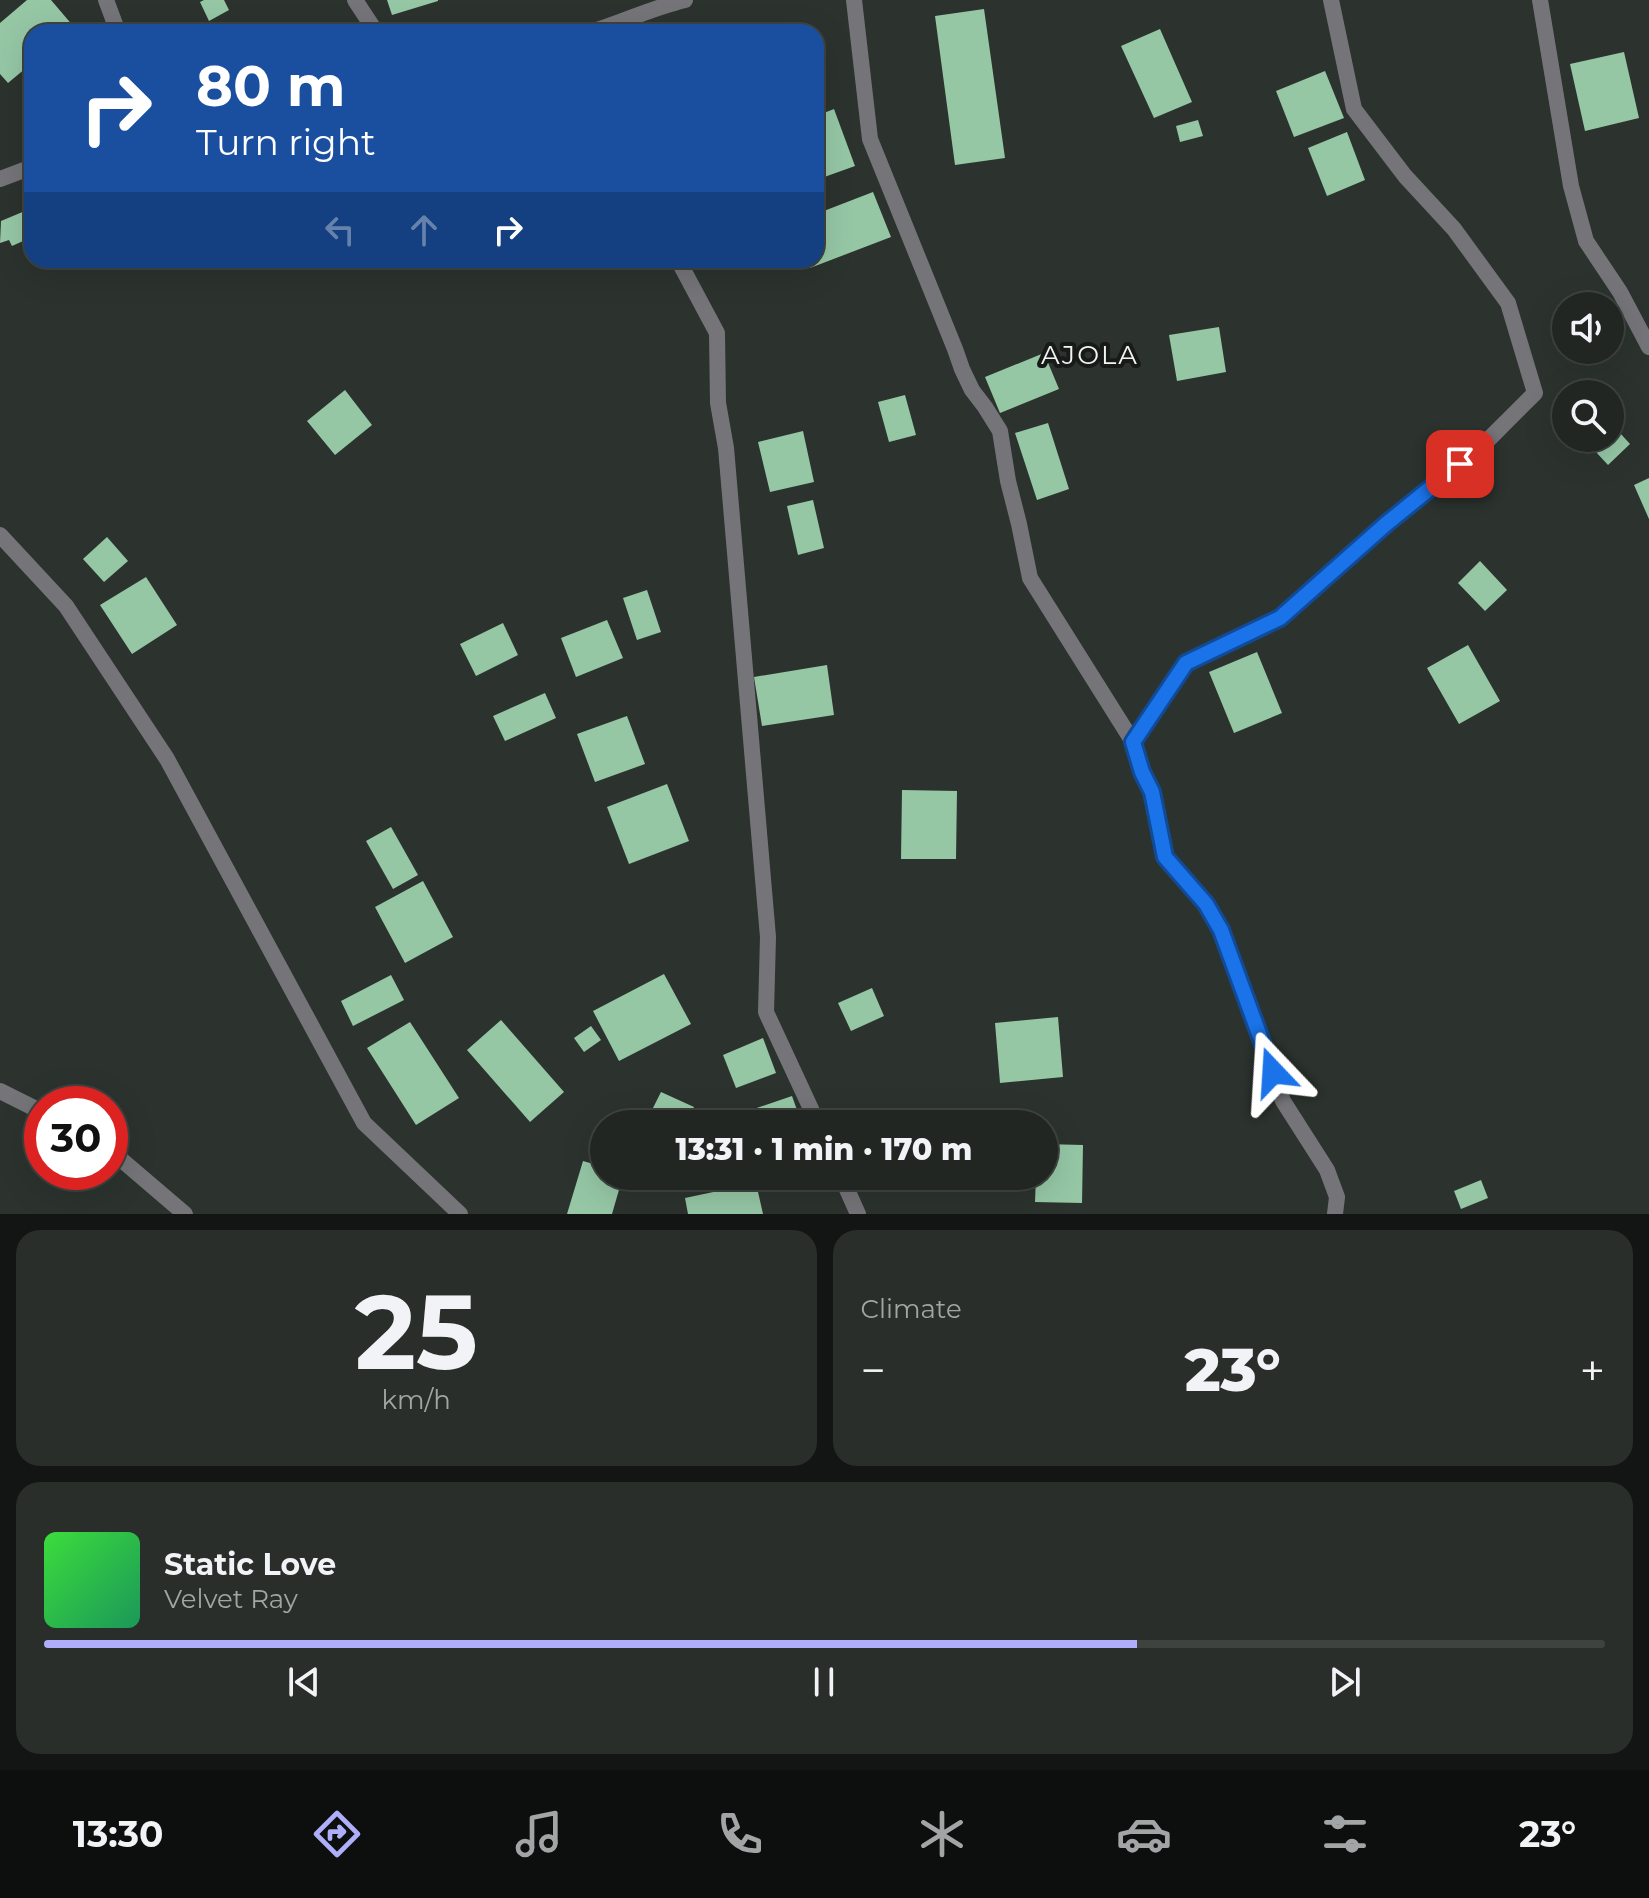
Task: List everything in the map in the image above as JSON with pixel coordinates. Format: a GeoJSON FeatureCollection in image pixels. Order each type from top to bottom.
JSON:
{"type":"FeatureCollection","features":[{"type":"Feature","properties":{"kind":"street"},"geometry":{"type":"LineString","coordinates":[[106,0],[115,24]]}},
{"type":"Feature","properties":{"kind":"street"},"geometry":{"type":"LineString","coordinates":[[355,0],[371,24]]}},
{"type":"Feature","properties":{"kind":"street"},"geometry":{"type":"LineString","coordinates":[[616,24],[661,3],[685,0]]}},
{"type":"Feature","properties":{"kind":"street"},"geometry":{"type":"LineString","coordinates":[[854,0],[870,139],[962,369],[972,390],[1000,431],[1030,578],[1133,742],[1152,792],[1165,857],[1206,904],[1221,930],[1283,1101],[1327,1170],[1337,1197],[1335,1214]]}},
{"type":"Feature","properties":{"kind":"street"},"geometry":{"type":"LineString","coordinates":[[1133,742],[1186,663],[1280,618],[1386,524],[1485,443],[1535,393],[1508,303],[1454,229],[1405,176],[1354,109],[1331,0]]}},
{"type":"Feature","properties":{"kind":"street"},"geometry":{"type":"LineString","coordinates":[[1540,0],[1571,186],[1586,241],[1620,292],[1649,347]]}},
{"type":"Feature","properties":{"kind":"street"},"geometry":{"type":"LineString","coordinates":[[0,179],[24,170]]}},
{"type":"Feature","properties":{"kind":"street"},"geometry":{"type":"LineString","coordinates":[[682,268],[717,333],[718,403],[726,448],[768,937],[766,1012],[812,1110]]}},
{"type":"Feature","properties":{"kind":"street"},"geometry":{"type":"LineString","coordinates":[[0,535],[66,606],[167,759],[364,1123],[460,1214]]}},
{"type":"Feature","properties":{"kind":"street"},"geometry":{"type":"LineString","coordinates":[[0,1091],[24,1103]]}},
{"type":"Feature","properties":{"kind":"street"},"geometry":{"type":"LineString","coordinates":[[128,1165],[185,1214]]}},
{"type":"Feature","properties":{"kind":"street"},"geometry":{"type":"LineString","coordinates":[[847,1190],[858,1214]]}},
{"type":"Feature","properties":{"kind":"building"},"geometry":{"type":"Polygon","coordinates":[[[27,0],[51,0],[71,24],[24,24],[24,70],[8,83],[0,74],[0,23],[27,0]]]}},
{"type":"Feature","properties":{"kind":"building"},"geometry":{"type":"Polygon","coordinates":[[[224,0],[229,10],[209,21],[200,2],[224,0]]]}},
{"type":"Feature","properties":{"kind":"building"},"geometry":{"type":"Polygon","coordinates":[[[387,0],[438,0],[438,1],[392,15],[387,0]]]}},
{"type":"Feature","properties":{"kind":"building"},"geometry":{"type":"Polygon","coordinates":[[[984,9],[1005,158],[955,165],[935,16],[984,9]]]}},
{"type":"Feature","properties":{"kind":"building"},"geometry":{"type":"Polygon","coordinates":[[[1160,29],[1192,102],[1154,118],[1121,46],[1160,29]]]}},
{"type":"Feature","properties":{"kind":"building"},"geometry":{"type":"Polygon","coordinates":[[[1624,52],[1639,118],[1585,131],[1570,64],[1624,52]]]}},
{"type":"Feature","properties":{"kind":"building"},"geometry":{"type":"Polygon","coordinates":[[[1325,71],[1344,118],[1294,137],[1276,91],[1325,71]]]}},
{"type":"Feature","properties":{"kind":"building"},"geometry":{"type":"Polygon","coordinates":[[[834,109],[855,166],[824,177],[824,113],[834,109]]]}},
{"type":"Feature","properties":{"kind":"building"},"geometry":{"type":"Polygon","coordinates":[[[1198,120],[1203,136],[1180,142],[1176,126],[1198,120]]]}},
{"type":"Feature","properties":{"kind":"building"},"geometry":{"type":"Polygon","coordinates":[[[1347,132],[1365,180],[1327,196],[1308,148],[1347,132]]]}},
{"type":"Feature","properties":{"kind":"building"},"geometry":{"type":"Polygon","coordinates":[[[873,192],[891,237],[824,263],[824,211],[873,192]]]}},
{"type":"Feature","properties":{"kind":"building"},"geometry":{"type":"Polygon","coordinates":[[[24,211],[24,241],[12,246],[9,240],[0,243],[1,221],[24,211]]]}},
{"type":"Feature","properties":{"kind":"building"},"geometry":{"type":"Polygon","coordinates":[[[1219,327],[1226,372],[1177,381],[1169,335],[1219,327]]]}},
{"type":"Feature","properties":{"kind":"building"},"geometry":{"type":"Polygon","coordinates":[[[1044,353],[1059,389],[1000,413],[985,377],[1044,353]]]}},
{"type":"Feature","properties":{"kind":"building"},"geometry":{"type":"Polygon","coordinates":[[[345,390],[372,425],[335,455],[307,421],[345,390]]]}},
{"type":"Feature","properties":{"kind":"building"},"geometry":{"type":"Polygon","coordinates":[[[905,395],[916,435],[889,442],[878,402],[905,395]]]}},
{"type":"Feature","properties":{"kind":"building"},"geometry":{"type":"Polygon","coordinates":[[[1048,423],[1069,489],[1037,500],[1015,433],[1048,423]]]}},
{"type":"Feature","properties":{"kind":"building"},"geometry":{"type":"Polygon","coordinates":[[[803,431],[814,482],[770,492],[758,442],[803,431]]]}},
{"type":"Feature","properties":{"kind":"building"},"geometry":{"type":"Polygon","coordinates":[[[1596,452],[1622,452],[1608,465],[1596,452]]]}},
{"type":"Feature","properties":{"kind":"building"},"geometry":{"type":"Polygon","coordinates":[[[1649,478],[1649,519],[1634,485],[1649,478]]]}},
{"type":"Feature","properties":{"kind":"building"},"geometry":{"type":"Polygon","coordinates":[[[813,500],[824,548],[798,555],[787,506],[813,500]]]}},
{"type":"Feature","properties":{"kind":"building"},"geometry":{"type":"Polygon","coordinates":[[[107,537],[128,561],[104,582],[83,559],[107,537]]]}},
{"type":"Feature","properties":{"kind":"building"},"geometry":{"type":"Polygon","coordinates":[[[1480,561],[1507,590],[1485,611],[1458,583],[1480,561]]]}},
{"type":"Feature","properties":{"kind":"building"},"geometry":{"type":"Polygon","coordinates":[[[146,577],[177,625],[132,654],[100,605],[146,577]]]}},
{"type":"Feature","properties":{"kind":"building"},"geometry":{"type":"Polygon","coordinates":[[[647,590],[661,632],[637,640],[623,598],[647,590]]]}},
{"type":"Feature","properties":{"kind":"building"},"geometry":{"type":"Polygon","coordinates":[[[607,620],[623,658],[576,677],[561,638],[607,620]]]}},
{"type":"Feature","properties":{"kind":"building"},"geometry":{"type":"Polygon","coordinates":[[[503,623],[518,655],[476,676],[460,644],[503,623]]]}},
{"type":"Feature","properties":{"kind":"building"},"geometry":{"type":"Polygon","coordinates":[[[1468,645],[1500,701],[1459,724],[1427,668],[1468,645]]]}},
{"type":"Feature","properties":{"kind":"building"},"geometry":{"type":"Polygon","coordinates":[[[1257,652],[1282,713],[1234,733],[1209,672],[1257,652]]]}},
{"type":"Feature","properties":{"kind":"building"},"geometry":{"type":"Polygon","coordinates":[[[827,665],[834,715],[762,726],[754,677],[827,665]]]}},
{"type":"Feature","properties":{"kind":"building"},"geometry":{"type":"Polygon","coordinates":[[[545,693],[556,718],[505,741],[493,716],[545,693]]]}},
{"type":"Feature","properties":{"kind":"building"},"geometry":{"type":"Polygon","coordinates":[[[627,716],[645,764],[595,782],[577,734],[627,716]]]}},
{"type":"Feature","properties":{"kind":"building"},"geometry":{"type":"Polygon","coordinates":[[[667,784],[689,841],[629,864],[607,807],[667,784]]]}},
{"type":"Feature","properties":{"kind":"building"},"geometry":{"type":"Polygon","coordinates":[[[902,790],[957,791],[956,859],[901,859],[902,790]]]}},
{"type":"Feature","properties":{"kind":"building"},"geometry":{"type":"Polygon","coordinates":[[[391,827],[418,875],[393,889],[366,841],[391,827]]]}},
{"type":"Feature","properties":{"kind":"building"},"geometry":{"type":"Polygon","coordinates":[[[423,881],[453,937],[405,963],[375,907],[423,881]]]}},
{"type":"Feature","properties":{"kind":"building"},"geometry":{"type":"Polygon","coordinates":[[[664,974],[691,1024],[619,1061],[593,1011],[664,974]]]}},
{"type":"Feature","properties":{"kind":"building"},"geometry":{"type":"Polygon","coordinates":[[[391,975],[404,1000],[353,1026],[341,1001],[391,975]]]}},
{"type":"Feature","properties":{"kind":"building"},"geometry":{"type":"Polygon","coordinates":[[[872,988],[884,1016],[851,1031],[838,1003],[872,988]]]}},
{"type":"Feature","properties":{"kind":"building"},"geometry":{"type":"Polygon","coordinates":[[[1058,1017],[1063,1077],[1000,1083],[995,1023],[1058,1017]]]}},
{"type":"Feature","properties":{"kind":"building"},"geometry":{"type":"Polygon","coordinates":[[[501,1020],[564,1092],[530,1122],[467,1050],[501,1020]]]}},
{"type":"Feature","properties":{"kind":"building"},"geometry":{"type":"Polygon","coordinates":[[[410,1022],[459,1098],[416,1125],[367,1048],[410,1022]]]}},
{"type":"Feature","properties":{"kind":"building"},"geometry":{"type":"Polygon","coordinates":[[[591,1026],[601,1040],[584,1052],[574,1038],[591,1026]]]}},
{"type":"Feature","properties":{"kind":"building"},"geometry":{"type":"Polygon","coordinates":[[[763,1038],[776,1073],[736,1088],[723,1055],[763,1038]]]}},
{"type":"Feature","properties":{"kind":"building"},"geometry":{"type":"Polygon","coordinates":[[[661,1092],[694,1107],[693,1110],[652,1110],[661,1092]]]}},
{"type":"Feature","properties":{"kind":"building"},"geometry":{"type":"Polygon","coordinates":[[[792,1096],[797,1110],[751,1110],[792,1096]]]}},
{"type":"Feature","properties":{"kind":"building"},"geometry":{"type":"Polygon","coordinates":[[[1058,1144],[1083,1145],[1082,1203],[1035,1202],[1035,1190],[1058,1190],[1058,1144]]]}},
{"type":"Feature","properties":{"kind":"building"},"geometry":{"type":"Polygon","coordinates":[[[583,1161],[590,1163],[590,1190],[619,1190],[612,1214],[567,1214],[583,1161]]]}},
{"type":"Feature","properties":{"kind":"building"},"geometry":{"type":"Polygon","coordinates":[[[1481,1180],[1488,1198],[1461,1209],[1454,1191],[1481,1180]]]}},
{"type":"Feature","properties":{"kind":"building"},"geometry":{"type":"Polygon","coordinates":[[[723,1190],[758,1190],[763,1214],[688,1214],[685,1198],[723,1190]]]}},
{"type":"Feature","properties":{"kind":"district","name":"AJOLA"},"geometry":{"type":"Point","coordinates":[1090,355]}},
{"type":"Feature","properties":{"kind":"route"},"geometry":{"type":"LineString","coordinates":[[1273,1072],[1221,930],[1206,904],[1165,857],[1152,792],[1133,742],[1186,663],[1280,618],[1386,524],[1460,464]]}}]}
